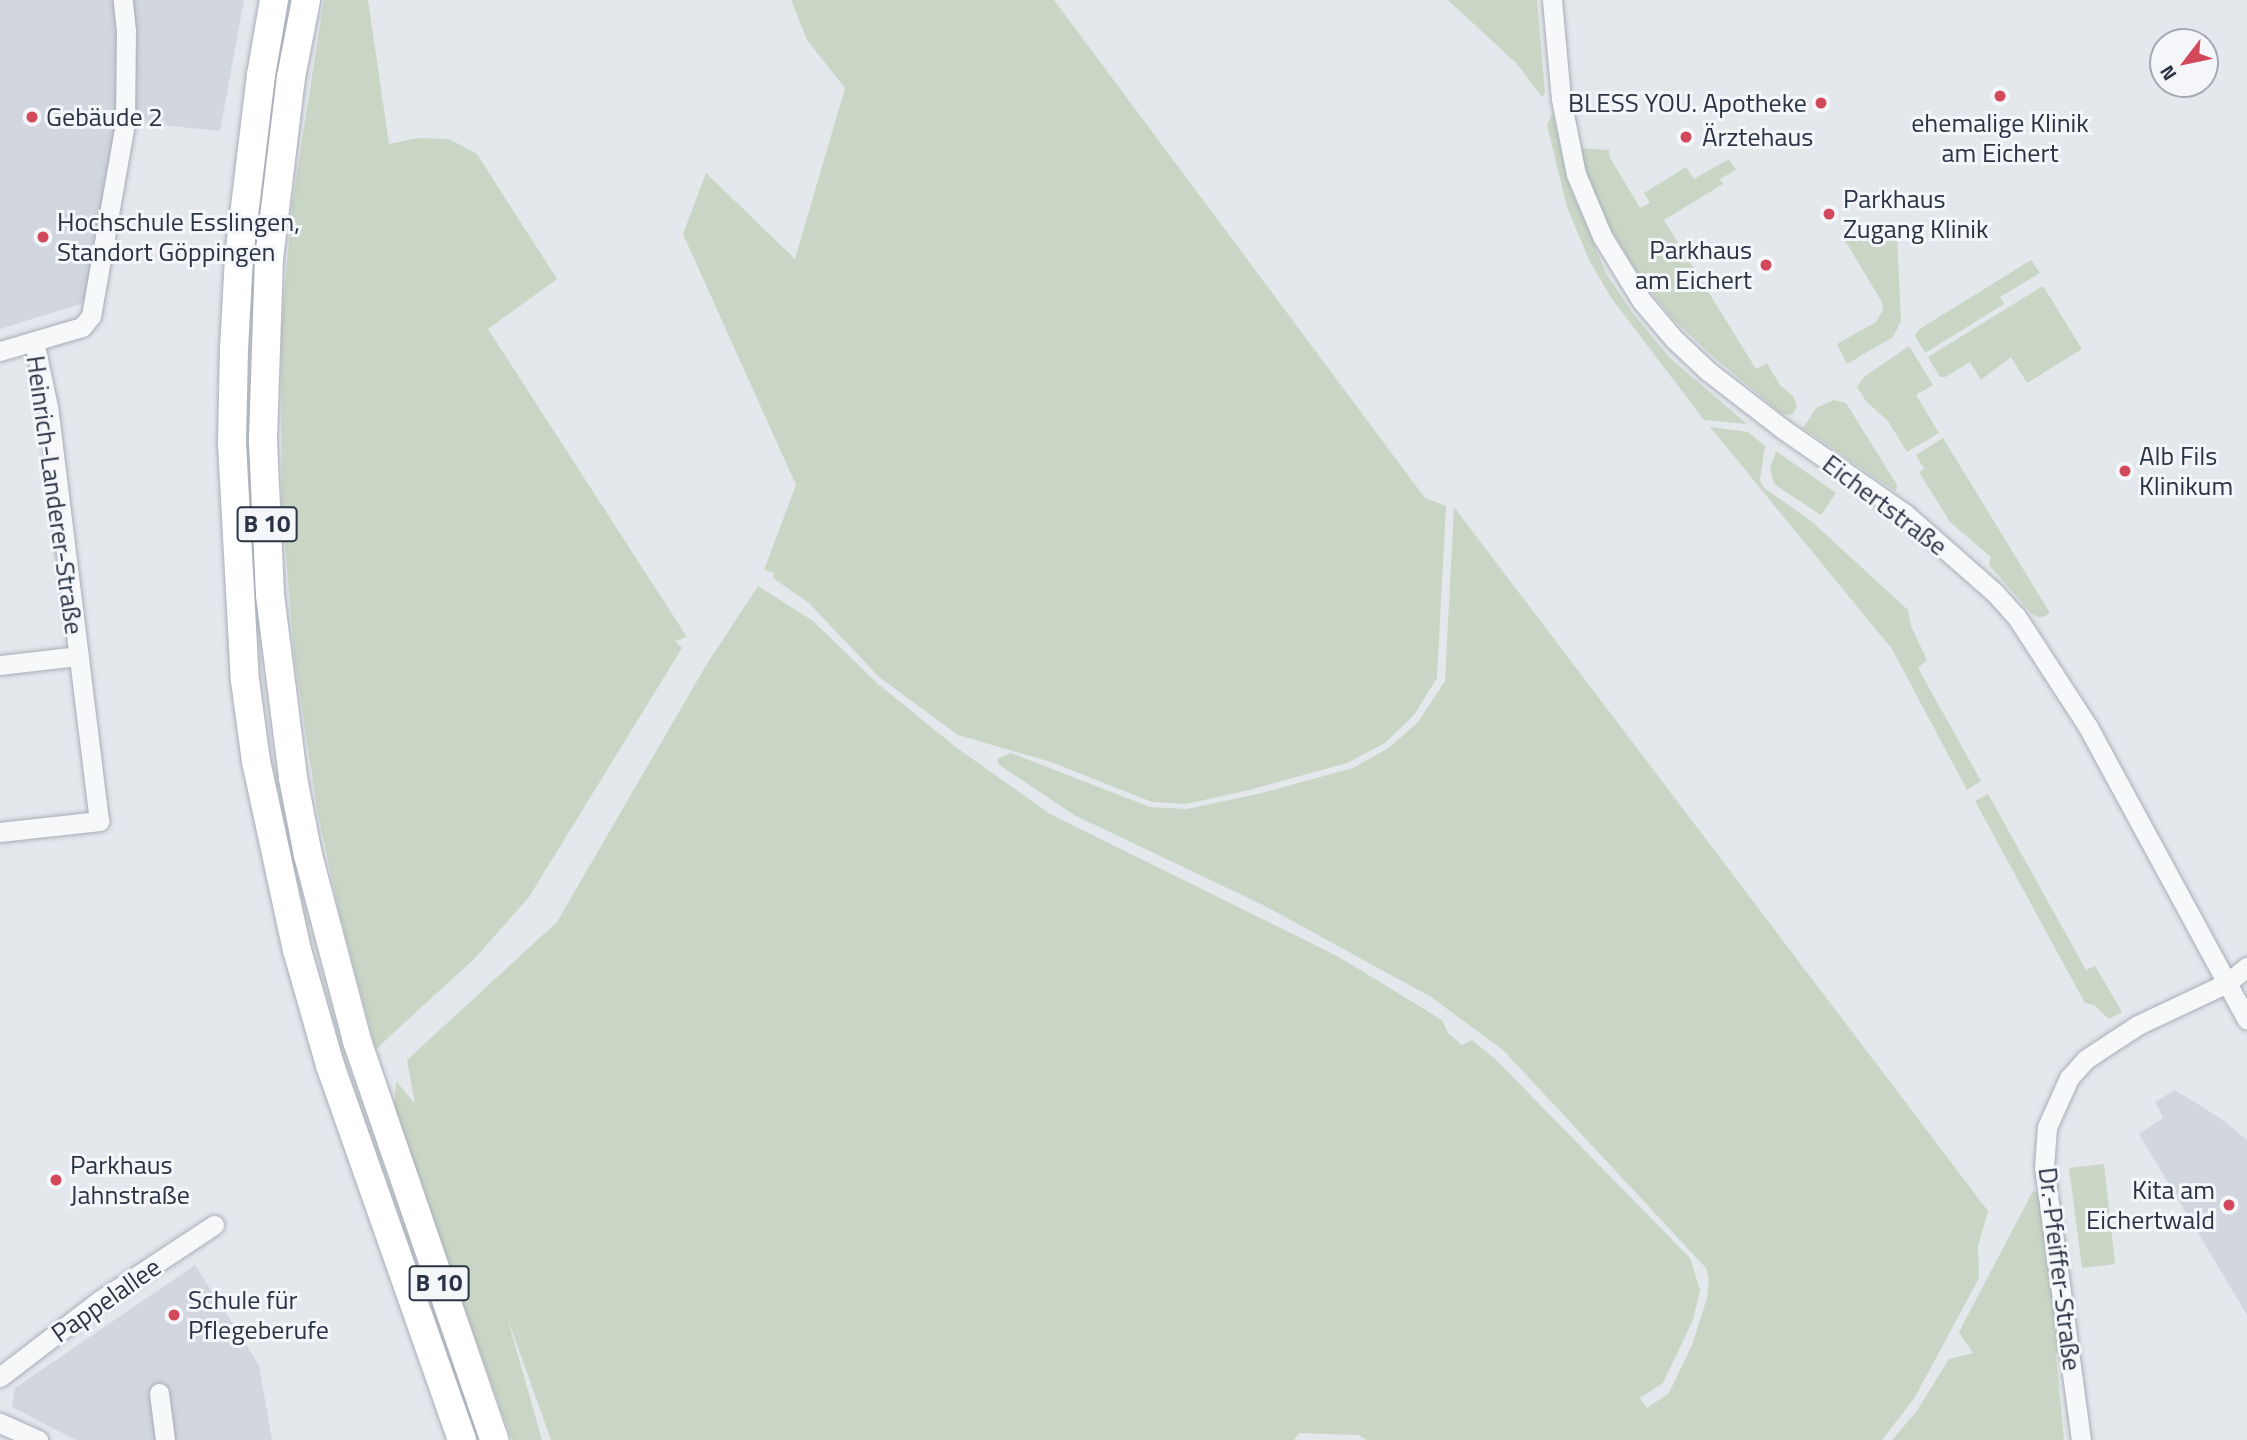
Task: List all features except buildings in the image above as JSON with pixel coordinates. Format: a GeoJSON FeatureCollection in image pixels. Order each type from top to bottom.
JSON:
{"type":"FeatureCollection","features":[{"type":"Feature","properties":{"kind":"highway","name":"B 10"},"geometry":{"type":"LineString","coordinates":[[274,0],[261,75],[239,257],[232,443],[240,612],[256,761],[276,865],[330,1065],[462,1440]]}},
{"type":"Feature","properties":{"kind":"highway","name":"B 10"},"geometry":{"type":"LineString","coordinates":[[306,0],[291,77],[269,258],[263,441],[269,567],[293,778],[317,891],[357,1041],[494,1440]]}},
{"type":"Feature","properties":{"kind":"street","name":"Heinrich-Landerer-Straße"},"geometry":{"type":"LineString","coordinates":[[0,832],[99,821],[48,407],[34,341],[82,327],[91,316],[125,124],[126,31],[122,0]]}},
{"type":"Feature","properties":{"kind":"street","name":"Eichertstraße"},"geometry":{"type":"LineString","coordinates":[[1552,0],[1561,99],[1576,174],[1602,236],[1641,300],[1674,339],[1708,371],[1783,429],[1904,513],[1981,580],[2016,616],[2105,757],[2247,1020]]}},
{"type":"Feature","properties":{"kind":"street"},"geometry":{"type":"LineString","coordinates":[[0,351],[34,341]]}},
{"type":"Feature","properties":{"kind":"street"},"geometry":{"type":"LineString","coordinates":[[0,665],[78,656]]}},
{"type":"Feature","properties":{"kind":"street","name":"Dr.-Pfeiffer-Straße"},"geometry":{"type":"LineString","coordinates":[[2081,1440],[2044,1168],[2047,1126],[2069,1078],[2086,1059],[2138,1025],[2227,983],[2247,967]]}},
{"type":"Feature","properties":{"kind":"street","name":"Pappelallee"},"geometry":{"type":"LineString","coordinates":[[0,1377],[99,1301],[214,1225]]}},
{"type":"Feature","properties":{"kind":"street"},"geometry":{"type":"LineString","coordinates":[[159,1393],[165,1440]]}},
{"type":"Feature","properties":{"kind":"street"},"geometry":{"type":"LineString","coordinates":[[0,1423],[38,1440]]}},
{"type":"Feature","properties":{"kind":"shaded area"},"geometry":{"type":"Polygon","coordinates":[[[0,0],[244,0],[220,131],[133,122],[100,298],[0,329],[0,0]]]}},
{"type":"Feature","properties":{"kind":"shaded area"},"geometry":{"type":"Polygon","coordinates":[[[2175,1090],[2220,1118],[2247,1140],[2247,1315],[2139,1134],[2163,1118],[2155,1102],[2175,1090]]]}},
{"type":"Feature","properties":{"kind":"shaded area","name":"Schule für Pflegeberufe"},"geometry":{"type":"Polygon","coordinates":[[[195,1265],[259,1365],[272,1440],[76,1440],[12,1407],[15,1388],[195,1265]]]}},
{"type":"Feature","properties":{"kind":"green space"},"geometry":{"type":"Polygon","coordinates":[[[324,0],[368,0],[389,144],[418,138],[449,139],[477,154],[557,279],[488,329],[687,637],[675,641],[682,648],[529,897],[475,958],[376,1049],[341,919],[318,815],[294,655],[282,502],[281,332],[292,205],[324,0]]]}},
{"type":"Feature","properties":{"kind":"green space"},"geometry":{"type":"Polygon","coordinates":[[[791,0],[1054,0],[1425,498],[1446,506],[1437,678],[1414,715],[1385,743],[1347,763],[1249,790],[1186,804],[1152,802],[1051,762],[958,735],[879,677],[809,603],[773,578],[774,573],[764,570],[796,485],[683,234],[706,173],[795,259],[845,88],[807,40],[791,0]]]}},
{"type":"Feature","properties":{"kind":"green space"},"geometry":{"type":"Polygon","coordinates":[[[1448,0],[1537,0],[1545,93],[1542,97],[1517,64],[1448,0]]]}},
{"type":"Feature","properties":{"kind":"green space"},"geometry":{"type":"Polygon","coordinates":[[[1553,113],[1567,180],[1606,273],[1632,312],[1669,357],[1747,424],[1704,420],[1612,299],[1590,262],[1567,207],[1547,125],[1553,113]]]}},
{"type":"Feature","properties":{"kind":"green space"},"geometry":{"type":"Polygon","coordinates":[[[1579,148],[1609,150],[1609,156],[1640,208],[1650,203],[1644,193],[1686,167],[1694,179],[1729,159],[1736,170],[1720,179],[1723,184],[1664,220],[1756,369],[1767,363],[1780,385],[1793,396],[1797,406],[1792,415],[1782,414],[1711,355],[1672,318],[1645,285],[1605,220],[1589,185],[1579,148]]]}},
{"type":"Feature","properties":{"kind":"green space"},"geometry":{"type":"Polygon","coordinates":[[[1849,230],[1850,238],[1897,235],[1901,321],[1893,337],[1847,364],[1837,344],[1876,322],[1883,310],[1882,302],[1841,234],[1849,230]]]}},
{"type":"Feature","properties":{"kind":"green space"},"geometry":{"type":"Polygon","coordinates":[[[2031,260],[2040,273],[2000,297],[2004,304],[1925,353],[1915,336],[1918,330],[2031,260]]]}},
{"type":"Feature","properties":{"kind":"green space"},"geometry":{"type":"Polygon","coordinates":[[[2043,286],[2082,349],[2027,383],[2011,357],[1981,380],[1970,362],[1945,377],[1940,377],[1928,357],[2043,286]]]}},
{"type":"Feature","properties":{"kind":"green space"},"geometry":{"type":"Polygon","coordinates":[[[1909,346],[1933,385],[1916,395],[1939,433],[1907,452],[1888,421],[1866,401],[1857,387],[1864,377],[1909,346]]]}},
{"type":"Feature","properties":{"kind":"green space"},"geometry":{"type":"Polygon","coordinates":[[[1834,400],[1846,403],[1897,485],[1896,492],[1803,428],[1816,408],[1834,400]]]}},
{"type":"Feature","properties":{"kind":"green space"},"geometry":{"type":"Polygon","coordinates":[[[1710,427],[1748,432],[1765,446],[1760,480],[1764,488],[1810,520],[1908,610],[1911,626],[1927,660],[1918,668],[1981,781],[1967,790],[1892,649],[1710,427]]]}},
{"type":"Feature","properties":{"kind":"green space"},"geometry":{"type":"Polygon","coordinates":[[[1943,438],[2050,613],[2045,616],[2039,618],[2031,613],[1989,565],[1991,557],[1950,522],[1919,472],[1924,469],[1916,455],[1943,438]]]}},
{"type":"Feature","properties":{"kind":"green space"},"geometry":{"type":"Polygon","coordinates":[[[1776,451],[1836,493],[1821,515],[1774,484],[1770,468],[1776,451]]]}},
{"type":"Feature","properties":{"kind":"green space"},"geometry":{"type":"Polygon","coordinates":[[[1454,507],[1988,1211],[1978,1246],[1979,1278],[1915,1397],[1882,1440],[1367,1440],[1358,1435],[1299,1433],[1294,1440],[551,1440],[507,1317],[542,1440],[512,1440],[394,1112],[396,1081],[415,1104],[407,1060],[557,922],[705,667],[758,586],[813,621],[878,684],[957,748],[1050,814],[1339,957],[1442,1020],[1448,1033],[1462,1045],[1472,1040],[1496,1060],[1690,1258],[1700,1290],[1693,1320],[1663,1383],[1640,1398],[1647,1408],[1669,1393],[1692,1345],[1707,1298],[1709,1279],[1706,1268],[1503,1050],[1431,997],[1263,905],[1074,815],[998,764],[998,758],[1011,753],[1150,807],[1187,809],[1262,793],[1353,768],[1390,747],[1418,722],[1445,681],[1454,507]]]}},
{"type":"Feature","properties":{"kind":"green space"},"geometry":{"type":"Polygon","coordinates":[[[1988,794],[2086,970],[2095,966],[2122,1012],[2109,1019],[2094,1005],[2085,1003],[1975,801],[1988,794]]]}},
{"type":"Feature","properties":{"kind":"green space"},"geometry":{"type":"Polygon","coordinates":[[[2104,1164],[2115,1264],[2082,1268],[2069,1168],[2104,1164]]]}},
{"type":"Feature","properties":{"kind":"green space"},"geometry":{"type":"Polygon","coordinates":[[[2033,1191],[2046,1196],[2070,1352],[2056,1354],[2064,1440],[1892,1440],[1916,1412],[1949,1359],[1973,1353],[1959,1332],[2033,1191]]]}},
{"type":"Feature","properties":{"kind":"place","name":"ehemalige Klinik am Eichert"},"geometry":{"type":"Point","coordinates":[2000,96]}},
{"type":"Feature","properties":{"kind":"place","name":"BLESS YOU. Apotheke"},"geometry":{"type":"Point","coordinates":[1821,103]}},
{"type":"Feature","properties":{"kind":"place","name":"Gebäude 2"},"geometry":{"type":"Point","coordinates":[32,117]}},
{"type":"Feature","properties":{"kind":"place","name":"Ärztehaus"},"geometry":{"type":"Point","coordinates":[1686,137]}},
{"type":"Feature","properties":{"kind":"place","name":"Parkhaus Zugang Klinik"},"geometry":{"type":"Point","coordinates":[1829,214]}},
{"type":"Feature","properties":{"kind":"place","name":"Hochschule Esslingen, Standort Göppingen"},"geometry":{"type":"Point","coordinates":[43,237]}},
{"type":"Feature","properties":{"kind":"place","name":"Parkhaus am Eichert"},"geometry":{"type":"Point","coordinates":[1766,265]}},
{"type":"Feature","properties":{"kind":"place","name":"Alb Fils Klinikum"},"geometry":{"type":"Point","coordinates":[2125,471]}},
{"type":"Feature","properties":{"kind":"place","name":"Parkhaus Jahnstraße"},"geometry":{"type":"Point","coordinates":[56,1180]}},
{"type":"Feature","properties":{"kind":"place","name":"Kita am Eichertwald"},"geometry":{"type":"Point","coordinates":[2229,1205]}},
{"type":"Feature","properties":{"kind":"place","name":"Schule für Pflegeberufe"},"geometry":{"type":"Point","coordinates":[174,1315]}}]}
